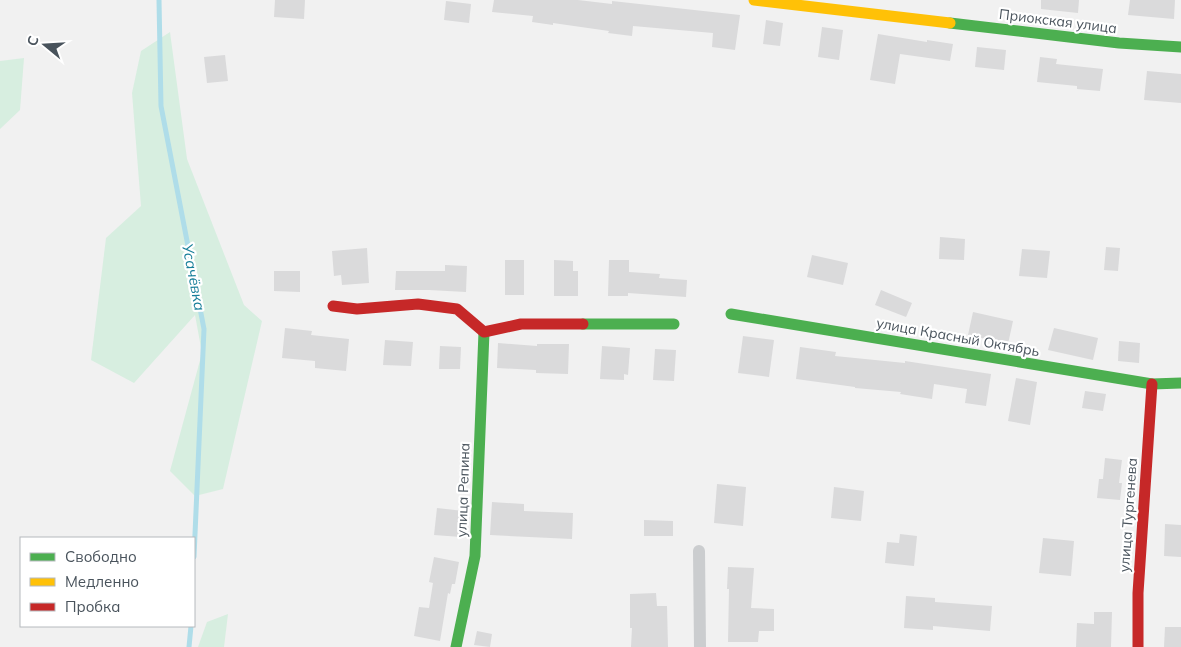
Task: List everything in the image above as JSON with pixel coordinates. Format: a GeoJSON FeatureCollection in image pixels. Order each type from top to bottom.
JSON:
{"type":"FeatureCollection","features":[{"type":"Feature","properties":{"kind":"street","name":"Приокская улица"},"geometry":{"type":"LineString","coordinates":[[754,0],[1119,43],[1181,47]]}},
{"type":"Feature","properties":{"kind":"street"},"geometry":{"type":"LineString","coordinates":[[333,306],[357,308],[418,304],[457,309],[484,332],[520,324],[674,324]]}},
{"type":"Feature","properties":{"kind":"street","name":"улица Красный Октябрь"},"geometry":{"type":"LineString","coordinates":[[731,314],[1152,384],[1181,383]]}},
{"type":"Feature","properties":{"kind":"street","name":"улица Репина"},"geometry":{"type":"LineString","coordinates":[[456,647],[475,556],[484,332]]}},
{"type":"Feature","properties":{"kind":"street","name":"улица Тургенева"},"geometry":{"type":"LineString","coordinates":[[1138,647],[1138,593],[1152,384]]}},
{"type":"Feature","properties":{"kind":"street"},"geometry":{"type":"LineString","coordinates":[[699,551],[700,647]]}},
{"type":"Feature","properties":{"kind":"green space"},"geometry":{"type":"Polygon","coordinates":[[[170,32],[187,159],[244,305],[262,321],[223,489],[195,496],[170,471],[202,353],[195,315],[134,383],[91,360],[106,238],[141,206],[132,93],[141,51],[170,32]]]}},
{"type":"Feature","properties":{"kind":"green space"},"geometry":{"type":"Polygon","coordinates":[[[24,58],[20,110],[0,129],[0,61],[24,58]]]}},
{"type":"Feature","properties":{"kind":"green space"},"geometry":{"type":"Polygon","coordinates":[[[228,614],[224,647],[198,647],[207,622],[228,614]]]}},
{"type":"Feature","properties":{"kind":"building"},"geometry":{"type":"Polygon","coordinates":[[[275,0],[305,0],[304,19],[274,17],[275,0]]]}},
{"type":"Feature","properties":{"kind":"building"},"geometry":{"type":"Polygon","coordinates":[[[494,0],[578,0],[612,4],[612,1],[740,15],[735,50],[712,47],[713,33],[633,26],[632,36],[553,23],[553,25],[532,22],[533,16],[492,12],[494,0]]]}},
{"type":"Feature","properties":{"kind":"building"},"geometry":{"type":"Polygon","coordinates":[[[1041,0],[1079,0],[1078,13],[1041,9],[1041,0]]]}},
{"type":"Feature","properties":{"kind":"building"},"geometry":{"type":"Polygon","coordinates":[[[1130,0],[1175,0],[1174,19],[1128,15],[1130,0]]]}},
{"type":"Feature","properties":{"kind":"building"},"geometry":{"type":"Polygon","coordinates":[[[446,1],[471,4],[469,23],[444,20],[446,1]]]}},
{"type":"Feature","properties":{"kind":"building"},"geometry":{"type":"Polygon","coordinates":[[[766,20],[783,23],[780,46],[763,44],[766,20]]]}},
{"type":"Feature","properties":{"kind":"building"},"geometry":{"type":"Polygon","coordinates":[[[822,27],[843,30],[839,60],[818,57],[822,27]]]}},
{"type":"Feature","properties":{"kind":"building"},"geometry":{"type":"Polygon","coordinates":[[[878,34],[953,44],[950,61],[900,54],[895,84],[870,80],[878,34]]]}},
{"type":"Feature","properties":{"kind":"building"},"geometry":{"type":"Polygon","coordinates":[[[977,47],[1006,50],[1004,70],[975,67],[977,47]]]}},
{"type":"Feature","properties":{"kind":"building"},"geometry":{"type":"Polygon","coordinates":[[[225,55],[228,81],[207,83],[204,57],[225,55]]]}},
{"type":"Feature","properties":{"kind":"building"},"geometry":{"type":"Polygon","coordinates":[[[1040,57],[1057,59],[1056,64],[1103,69],[1100,91],[1077,89],[1077,86],[1037,82],[1040,57]]]}},
{"type":"Feature","properties":{"kind":"building"},"geometry":{"type":"Polygon","coordinates":[[[1147,71],[1181,74],[1181,103],[1144,100],[1147,71]]]}},
{"type":"Feature","properties":{"kind":"building"},"geometry":{"type":"Polygon","coordinates":[[[940,237],[965,239],[964,260],[939,259],[940,237]]]}},
{"type":"Feature","properties":{"kind":"building"},"geometry":{"type":"Polygon","coordinates":[[[1106,247],[1120,248],[1118,271],[1104,270],[1106,247]]]}},
{"type":"Feature","properties":{"kind":"building"},"geometry":{"type":"Polygon","coordinates":[[[367,248],[369,283],[342,285],[341,275],[334,276],[332,251],[367,248]]]}},
{"type":"Feature","properties":{"kind":"building"},"geometry":{"type":"Polygon","coordinates":[[[1022,249],[1050,251],[1047,278],[1019,276],[1022,249]]]}},
{"type":"Feature","properties":{"kind":"building"},"geometry":{"type":"Polygon","coordinates":[[[812,255],[848,263],[843,285],[807,277],[812,255]]]}},
{"type":"Feature","properties":{"kind":"building"},"geometry":{"type":"Polygon","coordinates":[[[505,260],[524,260],[524,295],[505,295],[505,260]]]}},
{"type":"Feature","properties":{"kind":"building"},"geometry":{"type":"Polygon","coordinates":[[[554,260],[573,261],[573,271],[578,271],[578,296],[554,296],[554,260]]]}},
{"type":"Feature","properties":{"kind":"building"},"geometry":{"type":"Polygon","coordinates":[[[609,260],[629,260],[629,272],[660,274],[659,278],[687,280],[686,297],[628,293],[628,296],[608,296],[609,260]]]}},
{"type":"Feature","properties":{"kind":"building"},"geometry":{"type":"Polygon","coordinates":[[[445,265],[467,266],[466,292],[395,290],[396,271],[445,271],[445,265]]]}},
{"type":"Feature","properties":{"kind":"building"},"geometry":{"type":"Polygon","coordinates":[[[274,271],[300,271],[300,292],[274,291],[274,271]]]}},
{"type":"Feature","properties":{"kind":"building"},"geometry":{"type":"Polygon","coordinates":[[[881,290],[912,303],[906,317],[875,305],[881,290]]]}},
{"type":"Feature","properties":{"kind":"building"},"geometry":{"type":"Polygon","coordinates":[[[973,312],[1013,321],[1008,344],[968,335],[973,312]]]}},
{"type":"Feature","properties":{"kind":"building"},"geometry":{"type":"Polygon","coordinates":[[[285,328],[312,331],[311,335],[349,339],[346,371],[315,368],[315,361],[282,358],[285,328]]]}},
{"type":"Feature","properties":{"kind":"building"},"geometry":{"type":"Polygon","coordinates":[[[1054,328],[1098,338],[1093,360],[1048,350],[1054,328]]]}},
{"type":"Feature","properties":{"kind":"building"},"geometry":{"type":"Polygon","coordinates":[[[743,336],[774,340],[769,377],[738,373],[743,336]]]}},
{"type":"Feature","properties":{"kind":"building"},"geometry":{"type":"Polygon","coordinates":[[[385,340],[413,342],[411,366],[383,365],[385,340]]]}},
{"type":"Feature","properties":{"kind":"building"},"geometry":{"type":"Polygon","coordinates":[[[1119,341],[1140,343],[1139,363],[1118,361],[1119,341]]]}},
{"type":"Feature","properties":{"kind":"building"},"geometry":{"type":"Polygon","coordinates":[[[498,343],[537,346],[537,344],[569,344],[568,374],[536,373],[536,370],[497,368],[498,343]]]}},
{"type":"Feature","properties":{"kind":"building"},"geometry":{"type":"Polygon","coordinates":[[[440,346],[461,347],[460,369],[439,369],[440,346]]]}},
{"type":"Feature","properties":{"kind":"building"},"geometry":{"type":"Polygon","coordinates":[[[602,346],[630,348],[628,375],[624,374],[624,380],[600,379],[602,346]]]}},
{"type":"Feature","properties":{"kind":"building"},"geometry":{"type":"Polygon","coordinates":[[[800,347],[836,352],[835,356],[905,363],[905,361],[991,374],[986,406],[965,403],[967,389],[934,384],[932,399],[900,394],[901,392],[855,388],[796,379],[800,347]]]}},
{"type":"Feature","properties":{"kind":"building"},"geometry":{"type":"Polygon","coordinates":[[[655,349],[676,350],[674,381],[653,380],[655,349]]]}},
{"type":"Feature","properties":{"kind":"building"},"geometry":{"type":"Polygon","coordinates":[[[1016,378],[1037,382],[1030,425],[1008,421],[1016,378]]]}},
{"type":"Feature","properties":{"kind":"building"},"geometry":{"type":"Polygon","coordinates":[[[1085,391],[1106,394],[1103,411],[1082,408],[1085,391]]]}},
{"type":"Feature","properties":{"kind":"building"},"geometry":{"type":"Polygon","coordinates":[[[1105,458],[1122,460],[1119,483],[1122,483],[1120,500],[1097,498],[1099,479],[1103,479],[1105,458]]]}},
{"type":"Feature","properties":{"kind":"building"},"geometry":{"type":"Polygon","coordinates":[[[717,484],[746,487],[743,526],[714,523],[717,484]]]}},
{"type":"Feature","properties":{"kind":"building"},"geometry":{"type":"Polygon","coordinates":[[[834,487],[864,491],[861,521],[831,518],[834,487]]]}},
{"type":"Feature","properties":{"kind":"building"},"geometry":{"type":"Polygon","coordinates":[[[492,502],[524,504],[524,511],[573,513],[572,539],[490,535],[492,502]]]}},
{"type":"Feature","properties":{"kind":"building"},"geometry":{"type":"Polygon","coordinates":[[[437,508],[464,511],[461,537],[434,535],[437,508]]]}},
{"type":"Feature","properties":{"kind":"building"},"geometry":{"type":"Polygon","coordinates":[[[644,520],[673,521],[673,536],[644,536],[644,520]]]}},
{"type":"Feature","properties":{"kind":"building"},"geometry":{"type":"Polygon","coordinates":[[[1165,524],[1181,525],[1181,557],[1164,556],[1165,524]]]}},
{"type":"Feature","properties":{"kind":"building"},"geometry":{"type":"Polygon","coordinates":[[[900,534],[917,536],[914,566],[885,563],[887,542],[899,543],[900,534]]]}},
{"type":"Feature","properties":{"kind":"building"},"geometry":{"type":"Polygon","coordinates":[[[1043,538],[1074,541],[1071,576],[1039,573],[1043,538]]]}},
{"type":"Feature","properties":{"kind":"building"},"geometry":{"type":"Polygon","coordinates":[[[434,557],[459,562],[455,584],[452,584],[450,594],[448,593],[440,641],[414,636],[419,607],[429,608],[433,583],[429,582],[434,557]]]}},
{"type":"Feature","properties":{"kind":"building"},"geometry":{"type":"Polygon","coordinates":[[[728,567],[754,568],[751,608],[774,609],[774,631],[759,631],[758,642],[728,642],[728,567]]]}},
{"type":"Feature","properties":{"kind":"building"},"geometry":{"type":"Polygon","coordinates":[[[656,593],[657,606],[667,606],[668,647],[631,647],[630,594],[656,593]]]}},
{"type":"Feature","properties":{"kind":"building"},"geometry":{"type":"Polygon","coordinates":[[[906,596],[935,598],[935,602],[992,606],[990,631],[933,626],[933,630],[904,628],[906,596]]]}},
{"type":"Feature","properties":{"kind":"building"},"geometry":{"type":"Polygon","coordinates":[[[1094,612],[1112,612],[1111,647],[1076,647],[1077,623],[1094,624],[1094,612]]]}},
{"type":"Feature","properties":{"kind":"building"},"geometry":{"type":"Polygon","coordinates":[[[1165,627],[1181,627],[1181,647],[1164,647],[1165,627]]]}},
{"type":"Feature","properties":{"kind":"building"},"geometry":{"type":"Polygon","coordinates":[[[477,631],[492,634],[490,647],[474,645],[477,631]]]}},
{"type":"Feature","properties":{"kind":"waterway","name":"Усачёвка"},"geometry":{"type":"LineString","coordinates":[[159,0],[161,106],[204,329],[195,537]]}},
{"type":"Feature","properties":{"kind":"waterway","name":"Усачёвка"},"geometry":{"type":"LineString","coordinates":[[189,647],[191,627]]}},
{"type":"Feature","properties":{"kind":"traffic: fast"},"geometry":{"type":"LineString","coordinates":[[950,23],[1119,43],[1181,47]]}},
{"type":"Feature","properties":{"kind":"traffic: fast"},"geometry":{"type":"LineString","coordinates":[[731,314],[1152,384],[1181,383]]}},
{"type":"Feature","properties":{"kind":"traffic: fast"},"geometry":{"type":"LineString","coordinates":[[583,324],[674,324]]}},
{"type":"Feature","properties":{"kind":"traffic: fast"},"geometry":{"type":"LineString","coordinates":[[456,647],[475,556],[484,332]]}},
{"type":"Feature","properties":{"kind":"traffic: slow"},"geometry":{"type":"LineString","coordinates":[[754,0],[950,23]]}},
{"type":"Feature","properties":{"kind":"traffic: jam"},"geometry":{"type":"LineString","coordinates":[[333,306],[357,309],[418,304],[457,309],[484,332],[521,324],[583,324]]}},
{"type":"Feature","properties":{"kind":"traffic: jam"},"geometry":{"type":"LineString","coordinates":[[1138,647],[1138,593],[1152,384]]}}]}
